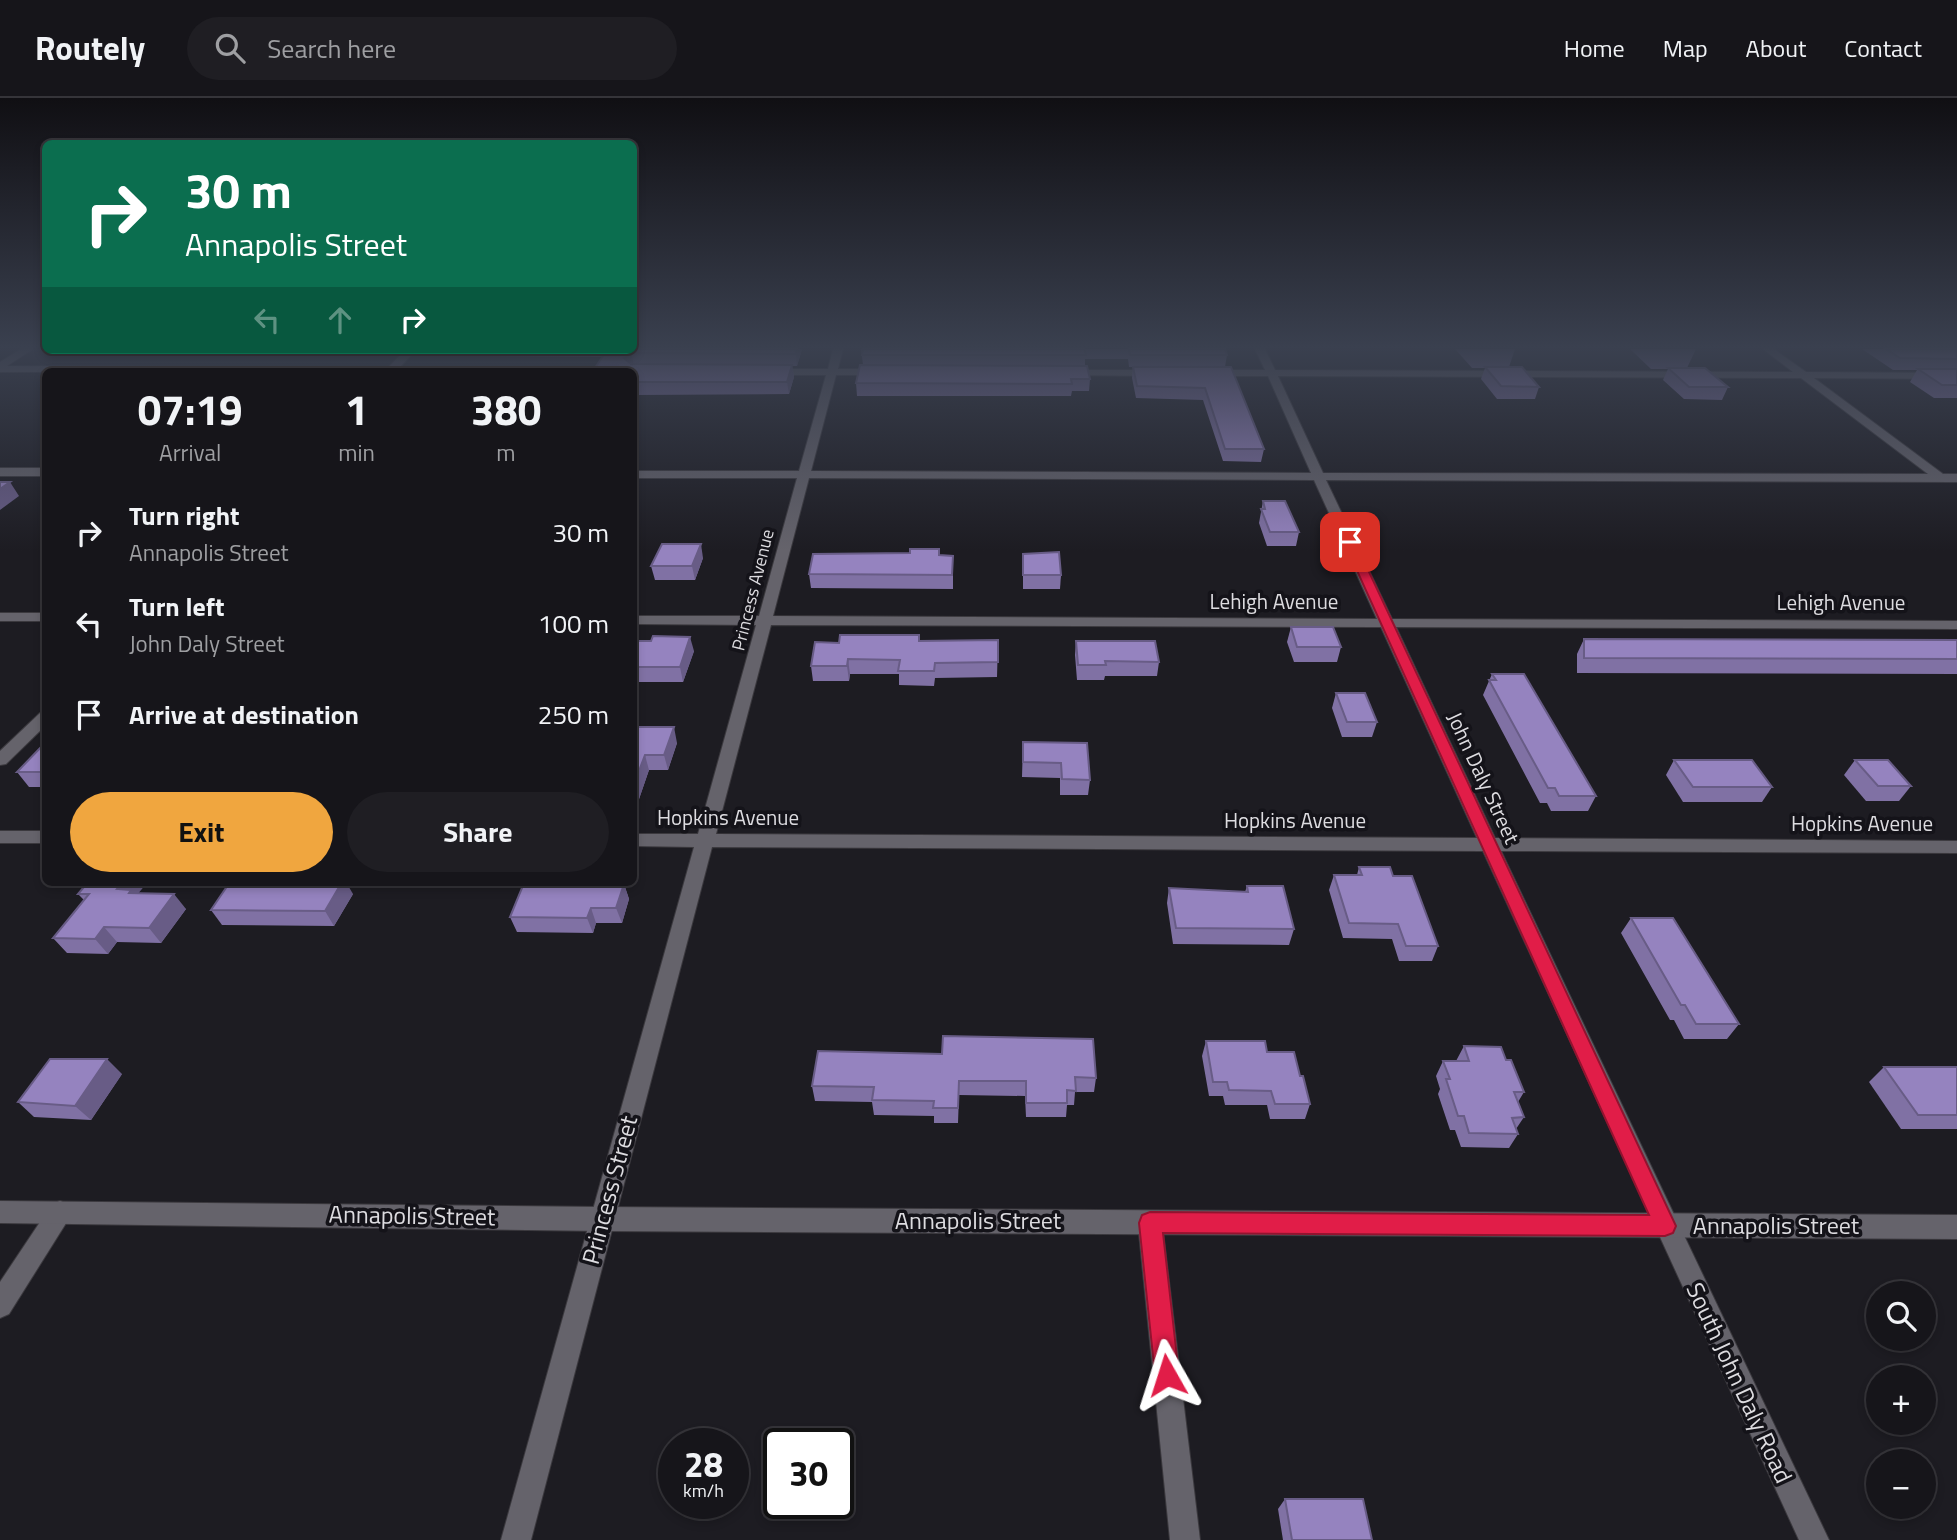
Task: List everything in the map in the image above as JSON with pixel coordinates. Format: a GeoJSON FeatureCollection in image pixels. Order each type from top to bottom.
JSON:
{"type":"FeatureCollection","features":[{"type":"Feature","properties":{"kind":"street","name":"Princess Avenue"},"geometry":{"type":"LineString","coordinates":[[704,841],[819,416]]}},
{"type":"Feature","properties":{"kind":"street","name":"John Daly Street"},"geometry":{"type":"LineString","coordinates":[[1291,416],[1665,1226]]}},
{"type":"Feature","properties":{"kind":"street"},"geometry":{"type":"LineString","coordinates":[[1858,416],[1957,490]]}},
{"type":"Feature","properties":{"kind":"street"},"geometry":{"type":"LineString","coordinates":[[0,472],[42,472]]}},
{"type":"Feature","properties":{"kind":"street"},"geometry":{"type":"LineString","coordinates":[[637,474],[1957,478]]}},
{"type":"Feature","properties":{"kind":"street"},"geometry":{"type":"LineString","coordinates":[[0,617],[42,617]]}},
{"type":"Feature","properties":{"kind":"street","name":"Lehigh Avenue"},"geometry":{"type":"LineString","coordinates":[[637,620],[1957,625]]}},
{"type":"Feature","properties":{"kind":"street"},"geometry":{"type":"LineString","coordinates":[[0,761],[42,720]]}},
{"type":"Feature","properties":{"kind":"street"},"geometry":{"type":"LineString","coordinates":[[0,837],[42,837]]}},
{"type":"Feature","properties":{"kind":"street","name":"Hopkins Avenue"},"geometry":{"type":"LineString","coordinates":[[637,840],[1957,847]]}},
{"type":"Feature","properties":{"kind":"street","name":"Princess Street"},"geometry":{"type":"LineString","coordinates":[[516,1540],[704,841]]}},
{"type":"Feature","properties":{"kind":"street","name":"Annapolis Street"},"geometry":{"type":"LineString","coordinates":[[0,1212],[602,1219],[1957,1227]]}},
{"type":"Feature","properties":{"kind":"street"},"geometry":{"type":"LineString","coordinates":[[0,1305],[60,1212]]}},
{"type":"Feature","properties":{"kind":"street"},"geometry":{"type":"LineString","coordinates":[[1150,1223],[1185,1540]]}},
{"type":"Feature","properties":{"kind":"street","name":"South John Daly Road"},"geometry":{"type":"LineString","coordinates":[[1665,1226],[1814,1540]]}},
{"type":"Feature","properties":{"kind":"building"},"geometry":{"type":"Polygon","coordinates":[[[1214,416],[1251,416],[1264,449],[1225,449],[1214,416]]]}},
{"type":"Feature","properties":{"kind":"building"},"geometry":{"type":"Polygon","coordinates":[[[0,482],[10,482],[0,489],[0,482]]]}},
{"type":"Feature","properties":{"kind":"building"},"geometry":{"type":"Polygon","coordinates":[[[1263,501],[1285,501],[1299,532],[1270,532],[1261,509],[1265,509],[1263,501]]]}},
{"type":"Feature","properties":{"kind":"building"},"geometry":{"type":"Polygon","coordinates":[[[662,544],[701,544],[692,566],[651,566],[662,544]]]}},
{"type":"Feature","properties":{"kind":"building"},"geometry":{"type":"Polygon","coordinates":[[[910,549],[939,549],[939,555],[953,556],[952,575],[809,574],[813,554],[910,553],[910,549]]]}},
{"type":"Feature","properties":{"kind":"building"},"geometry":{"type":"Polygon","coordinates":[[[1059,552],[1061,575],[1023,575],[1023,554],[1059,552]]]}},
{"type":"Feature","properties":{"kind":"building"},"geometry":{"type":"Polygon","coordinates":[[[1291,627],[1333,627],[1341,647],[1297,647],[1291,627]]]}},
{"type":"Feature","properties":{"kind":"building"},"geometry":{"type":"Polygon","coordinates":[[[840,635],[919,635],[919,641],[998,640],[998,662],[935,663],[934,671],[898,671],[900,660],[848,659],[847,666],[811,666],[815,642],[839,643],[840,635]]]}},
{"type":"Feature","properties":{"kind":"building"},"geometry":{"type":"Polygon","coordinates":[[[653,636],[690,637],[680,667],[637,667],[637,641],[651,641],[653,636]]]}},
{"type":"Feature","properties":{"kind":"building"},"geometry":{"type":"Polygon","coordinates":[[[1584,639],[1957,640],[1957,659],[1584,658],[1584,639]]]}},
{"type":"Feature","properties":{"kind":"building"},"geometry":{"type":"Polygon","coordinates":[[[1076,641],[1155,641],[1159,662],[1105,661],[1106,665],[1078,665],[1076,641]]]}},
{"type":"Feature","properties":{"kind":"building"},"geometry":{"type":"Polygon","coordinates":[[[1492,674],[1524,674],[1596,796],[1559,796],[1555,788],[1548,788],[1489,680],[1496,680],[1492,674]]]}},
{"type":"Feature","properties":{"kind":"building"},"geometry":{"type":"Polygon","coordinates":[[[1336,693],[1365,693],[1377,722],[1347,722],[1336,693]]]}},
{"type":"Feature","properties":{"kind":"building"},"geometry":{"type":"Polygon","coordinates":[[[637,727],[674,727],[664,755],[645,755],[637,776],[637,727]]]}},
{"type":"Feature","properties":{"kind":"building"},"geometry":{"type":"Polygon","coordinates":[[[1023,742],[1087,743],[1090,780],[1062,779],[1061,763],[1023,762],[1023,742]]]}},
{"type":"Feature","properties":{"kind":"building"},"geometry":{"type":"Polygon","coordinates":[[[42,746],[42,772],[17,772],[42,746]]]}},
{"type":"Feature","properties":{"kind":"building"},"geometry":{"type":"Polygon","coordinates":[[[1674,760],[1752,760],[1772,787],[1693,787],[1674,760]]]}},
{"type":"Feature","properties":{"kind":"building"},"geometry":{"type":"Polygon","coordinates":[[[1855,760],[1888,760],[1911,786],[1878,786],[1855,760]]]}},
{"type":"Feature","properties":{"kind":"building"},"geometry":{"type":"Polygon","coordinates":[[[1359,867],[1390,867],[1393,876],[1412,876],[1438,946],[1406,946],[1398,924],[1349,923],[1334,875],[1362,875],[1359,867]]]}},
{"type":"Feature","properties":{"kind":"building"},"geometry":{"type":"Polygon","coordinates":[[[85,886],[120,886],[117,889],[131,890],[129,893],[174,894],[149,928],[104,927],[95,939],[53,938],[89,894],[78,894],[85,886]]]}},
{"type":"Feature","properties":{"kind":"building"},"geometry":{"type":"Polygon","coordinates":[[[227,886],[340,886],[325,911],[211,910],[227,886]]]}},
{"type":"Feature","properties":{"kind":"building"},"geometry":{"type":"Polygon","coordinates":[[[523,886],[623,886],[616,908],[591,908],[587,918],[510,917],[523,886]]]}},
{"type":"Feature","properties":{"kind":"building"},"geometry":{"type":"Polygon","coordinates":[[[1247,886],[1283,886],[1294,929],[1176,928],[1169,888],[1248,892],[1247,886]]]}},
{"type":"Feature","properties":{"kind":"building"},"geometry":{"type":"Polygon","coordinates":[[[1631,918],[1673,918],[1739,1024],[1696,1024],[1685,1005],[1681,1005],[1631,918]]]}},
{"type":"Feature","properties":{"kind":"building"},"geometry":{"type":"Polygon","coordinates":[[[943,1036],[1093,1039],[1096,1078],[1075,1077],[1076,1091],[1067,1090],[1067,1103],[1026,1103],[1026,1081],[959,1081],[958,1108],[933,1108],[934,1101],[872,1100],[874,1087],[812,1086],[818,1051],[942,1054],[943,1036]]]}},
{"type":"Feature","properties":{"kind":"building"},"geometry":{"type":"Polygon","coordinates":[[[1206,1041],[1265,1041],[1267,1052],[1294,1052],[1310,1104],[1275,1104],[1271,1091],[1229,1090],[1227,1082],[1213,1082],[1206,1041]]]}},
{"type":"Feature","properties":{"kind":"building"},"geometry":{"type":"Polygon","coordinates":[[[1464,1046],[1501,1047],[1506,1060],[1511,1060],[1524,1092],[1514,1092],[1524,1117],[1512,1118],[1518,1134],[1469,1133],[1464,1116],[1458,1116],[1443,1061],[1469,1061],[1464,1046]]]}},
{"type":"Feature","properties":{"kind":"building"},"geometry":{"type":"Polygon","coordinates":[[[50,1059],[107,1059],[75,1106],[18,1102],[50,1059]]]}},
{"type":"Feature","properties":{"kind":"building"},"geometry":{"type":"Polygon","coordinates":[[[1884,1067],[1957,1067],[1957,1115],[1918,1115],[1884,1067]]]}},
{"type":"Feature","properties":{"kind":"building"},"geometry":{"type":"Polygon","coordinates":[[[1285,1499],[1363,1499],[1372,1540],[1292,1540],[1285,1499]]]}},
{"type":"Feature","properties":{"kind":"route"},"geometry":{"type":"LineString","coordinates":[[1167,1375],[1150,1223],[1665,1226],[1350,542]]}}]}
